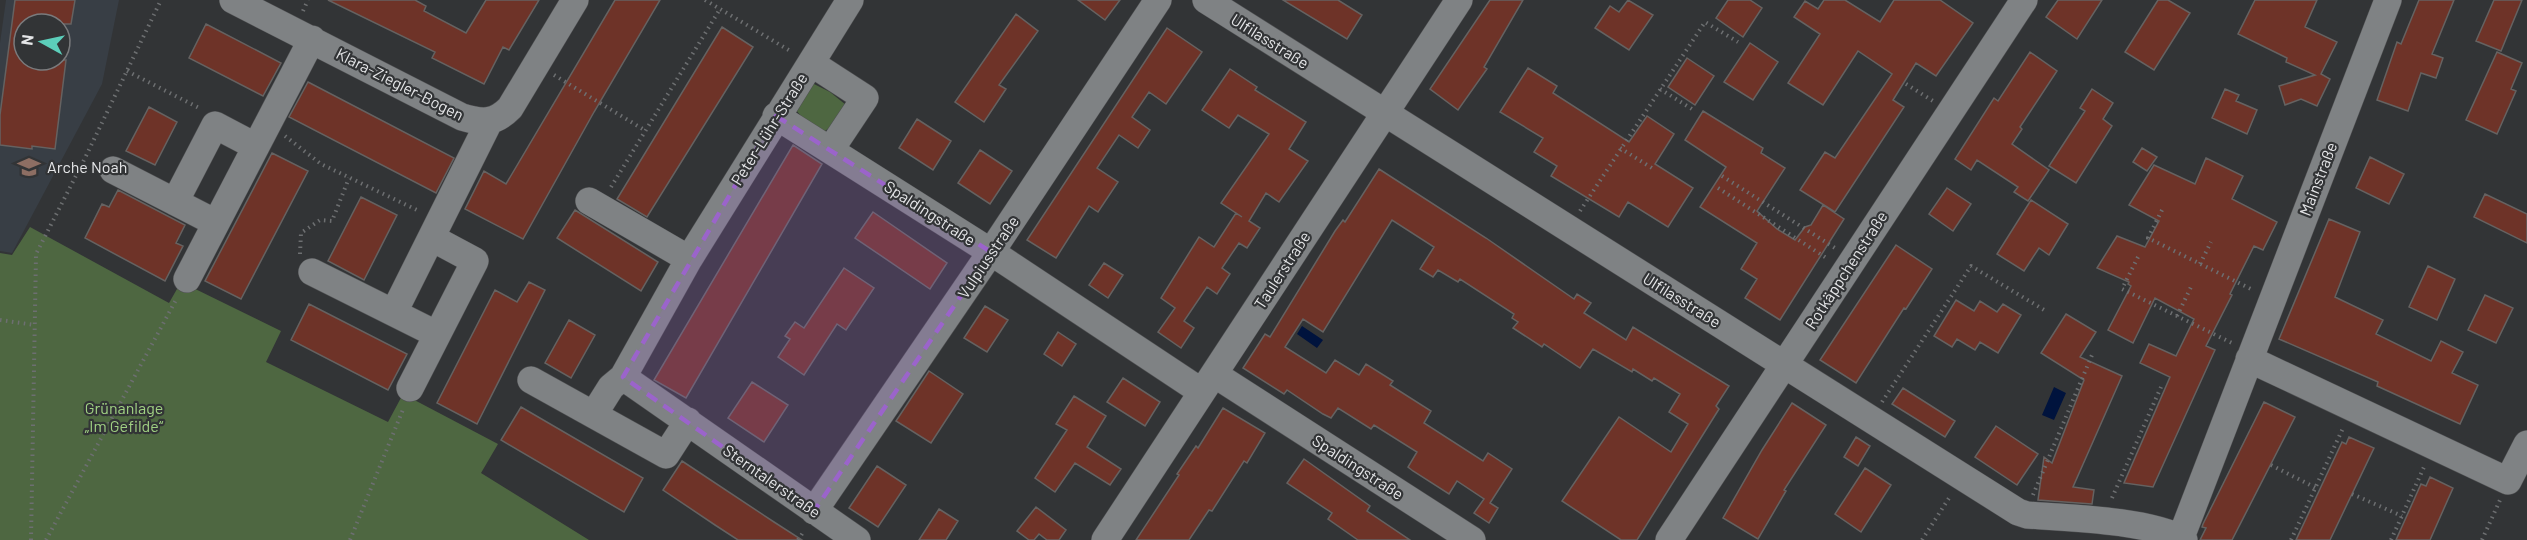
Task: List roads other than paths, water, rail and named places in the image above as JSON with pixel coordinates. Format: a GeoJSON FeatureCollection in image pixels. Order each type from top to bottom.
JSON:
{"type":"FeatureCollection","features":[{"type":"Feature","properties":{"kind":"street","name":"Klara-Ziegler-Bogen"},"geometry":{"type":"LineString","coordinates":[[233,0],[462,117],[479,122],[489,122]]}},
{"type":"Feature","properties":{"kind":"street"},"geometry":{"type":"LineString","coordinates":[[394,312],[489,122],[502,117],[510,108],[575,0]]}},
{"type":"Feature","properties":{"kind":"street","name":"Peter-Lühr-Straße"},"geometry":{"type":"LineString","coordinates":[[623,377],[689,258],[850,0]]}},
{"type":"Feature","properties":{"kind":"street","name":"Vulpiusstraße"},"geometry":{"type":"LineString","coordinates":[[814,511],[991,252],[1158,0]]}},
{"type":"Feature","properties":{"kind":"street","name":"Ulfilasstraße"},"geometry":{"type":"LineString","coordinates":[[1206,0],[1784,363],[1870,420],[2027,515],[2103,521],[2169,532],[2181,539]]}},
{"type":"Feature","properties":{"kind":"street","name":"Taulerstraße"},"geometry":{"type":"LineString","coordinates":[[1105,540],[1459,0]]}},
{"type":"Feature","properties":{"kind":"street","name":"Rotkäppchenstraße"},"geometry":{"type":"LineString","coordinates":[[1668,540],[2024,0]]}},
{"type":"Feature","properties":{"kind":"street","name":"Mainstraße"},"geometry":{"type":"LineString","coordinates":[[2181,539],[2388,0]]}},
{"type":"Feature","properties":{"kind":"street"},"geometry":{"type":"LineString","coordinates":[[187,279],[312,39]]}},
{"type":"Feature","properties":{"kind":"street"},"geometry":{"type":"LineString","coordinates":[[811,63],[865,98],[831,149]]}},
{"type":"Feature","properties":{"kind":"street","name":"Spaldingstraße"},"geometry":{"type":"LineString","coordinates":[[776,116],[991,252],[1472,540]]}},
{"type":"Feature","properties":{"kind":"street"},"geometry":{"type":"LineString","coordinates":[[175,202],[215,125],[255,146]]}},
{"type":"Feature","properties":{"kind":"street"},"geometry":{"type":"LineString","coordinates":[[113,170],[216,223]]}},
{"type":"Feature","properties":{"kind":"street"},"geometry":{"type":"LineString","coordinates":[[594,203],[689,258]]}},
{"type":"Feature","properties":{"kind":"street"},"geometry":{"type":"LineString","coordinates":[[410,388],[475,261],[436,229]]}},
{"type":"Feature","properties":{"kind":"street"},"geometry":{"type":"LineString","coordinates":[[312,272],[436,334]]}},
{"type":"Feature","properties":{"kind":"street"},"geometry":{"type":"LineString","coordinates":[[2251,356],[2353,408],[2508,481],[2527,444]]}},
{"type":"Feature","properties":{"kind":"street"},"geometry":{"type":"LineString","coordinates":[[594,414],[611,387],[623,377]]}},
{"type":"Feature","properties":{"kind":"street","name":"Sterntalerstraße"},"geometry":{"type":"LineString","coordinates":[[623,377],[857,540]]}},
{"type":"Feature","properties":{"kind":"street"},"geometry":{"type":"LineString","coordinates":[[531,380],[666,455],[688,421]]}},
{"type":"Feature","properties":{"kind":"water"},"geometry":{"type":"Polygon","coordinates":[[[1302,326],[1323,340],[1317,348],[1297,334],[1302,326]]]}},
{"type":"Feature","properties":{"kind":"water"},"geometry":{"type":"Polygon","coordinates":[[[2054,387],[2066,393],[2054,420],[2042,415],[2054,387]]]}},
{"type":"Feature","properties":{"kind":"place","name":"Arche Noah"},"geometry":{"type":"Point","coordinates":[29,167]}},
{"type":"Feature","properties":{"kind":"park label","name":"Grünanlage „Im Gefilde“"},"geometry":{"type":"Point","coordinates":[124,417]}}]}
